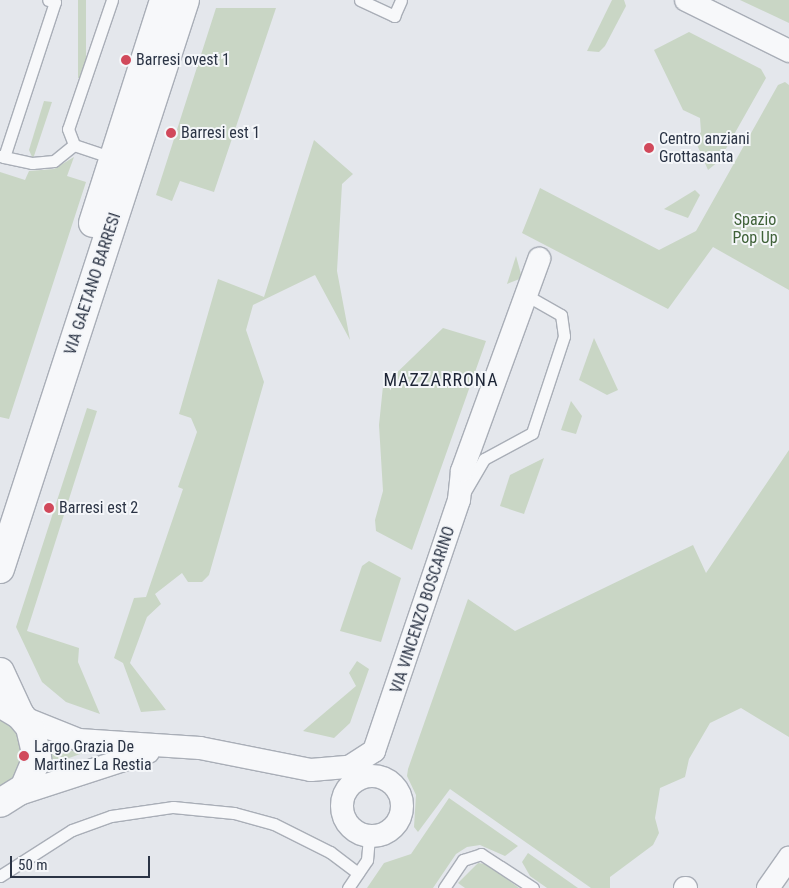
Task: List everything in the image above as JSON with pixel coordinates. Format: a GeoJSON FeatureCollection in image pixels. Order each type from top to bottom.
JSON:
{"type":"FeatureCollection","features":[{"type":"Feature","properties":{"kind":"street","name":"VIA GAETANO BARRESI"},"geometry":{"type":"LineString","coordinates":[[0,517],[164,0]]}},
{"type":"Feature","properties":{"kind":"street","name":"VIA GAETANO BARRESI"},"geometry":{"type":"LineString","coordinates":[[0,569],[185,0]]}},
{"type":"Feature","properties":{"kind":"street"},"geometry":{"type":"LineString","coordinates":[[686,0],[789,51]]}},
{"type":"Feature","properties":{"kind":"street","name":"VIA VINCENZO BOSCARINO"},"geometry":{"type":"LineString","coordinates":[[374,752],[459,500],[462,471],[540,259]]}},
{"type":"Feature","properties":{"kind":"street"},"geometry":{"type":"LineString","coordinates":[[0,672],[15,712],[34,737],[37,758],[30,779],[6,802]]}},
{"type":"Feature","properties":{"kind":"street"},"geometry":{"type":"LineString","coordinates":[[15,712],[79,740],[250,754],[311,770],[330,781],[343,798],[344,818],[350,827],[369,836],[395,826],[402,809],[398,791],[375,776],[355,780],[343,798]]}},
{"type":"Feature","properties":{"kind":"street"},"geometry":{"type":"LineString","coordinates":[[6,802],[161,748]]}},
{"type":"Feature","properties":{"kind":"street"},"geometry":{"type":"LineString","coordinates":[[311,770],[349,767],[374,752],[375,776]]}},
{"type":"Feature","properties":{"kind":"street"},"geometry":{"type":"LineString","coordinates":[[768,888],[789,858]]}},
{"type":"Feature","properties":{"kind":"lane"},"geometry":{"type":"LineString","coordinates":[[48,0],[55,2],[2,157],[32,163],[54,161],[74,145]]}},
{"type":"Feature","properties":{"kind":"lane"},"geometry":{"type":"LineString","coordinates":[[74,145],[68,129],[112,0]]}},
{"type":"Feature","properties":{"kind":"lane"},"geometry":{"type":"LineString","coordinates":[[360,0],[394,16],[401,0]]}},
{"type":"Feature","properties":{"kind":"lane"},"geometry":{"type":"LineString","coordinates":[[74,145],[113,158]]}},
{"type":"Feature","properties":{"kind":"lane"},"geometry":{"type":"LineString","coordinates":[[459,500],[484,459],[532,432],[562,345],[561,315],[526,295]]}},
{"type":"Feature","properties":{"kind":"lane"},"geometry":{"type":"LineString","coordinates":[[0,876],[36,849],[72,830],[125,813],[173,807],[220,810],[274,824],[318,845],[358,873]]}},
{"type":"Feature","properties":{"kind":"lane"},"geometry":{"type":"LineString","coordinates":[[348,888],[367,860],[369,836]]}},
{"type":"Feature","properties":{"kind":"lane"},"geometry":{"type":"LineString","coordinates":[[444,888],[463,860],[481,854],[530,887]]}},
{"type":"Feature","properties":{"kind":"green space"},"geometry":{"type":"Polygon","coordinates":[[[78,0],[86,0],[86,78],[78,78],[78,0]]]}},
{"type":"Feature","properties":{"kind":"green space"},"geometry":{"type":"Polygon","coordinates":[[[612,0],[624,0],[626,6],[605,46],[599,52],[587,51],[612,0]]]}},
{"type":"Feature","properties":{"kind":"green space"},"geometry":{"type":"Polygon","coordinates":[[[740,0],[789,0],[789,23],[740,0]]]}},
{"type":"Feature","properties":{"kind":"green space"},"geometry":{"type":"Polygon","coordinates":[[[216,8],[276,8],[214,192],[180,181],[172,201],[156,195],[216,8]]]}},
{"type":"Feature","properties":{"kind":"green space"},"geometry":{"type":"Polygon","coordinates":[[[689,32],[761,69],[766,78],[719,161],[708,170],[695,140],[701,132],[700,118],[683,110],[654,50],[689,32]]]}},
{"type":"Feature","properties":{"kind":"green space","name":"Spazio Pop Up"},"geometry":{"type":"Polygon","coordinates":[[[785,82],[789,85],[789,290],[713,247],[668,309],[522,233],[540,188],[659,250],[696,231],[778,85],[785,82]]]}},
{"type":"Feature","properties":{"kind":"green space"},"geometry":{"type":"Polygon","coordinates":[[[44,101],[52,102],[33,159],[29,150],[44,101]]]}},
{"type":"Feature","properties":{"kind":"green space"},"geometry":{"type":"Polygon","coordinates":[[[314,140],[353,174],[342,184],[337,271],[350,340],[315,275],[253,305],[246,330],[264,382],[209,575],[202,582],[188,582],[182,573],[155,594],[161,604],[147,617],[130,663],[166,710],[141,712],[123,663],[114,658],[134,598],[146,597],[183,489],[178,487],[197,432],[191,418],[179,414],[218,279],[264,297],[314,140]]]}},
{"type":"Feature","properties":{"kind":"green space"},"geometry":{"type":"Polygon","coordinates":[[[74,157],[67,176],[86,182],[9,419],[0,417],[0,172],[25,180],[29,171],[54,169],[74,157]]]}},
{"type":"Feature","properties":{"kind":"green space"},"geometry":{"type":"Polygon","coordinates":[[[695,190],[700,195],[688,218],[664,209],[695,190]]]}},
{"type":"Feature","properties":{"kind":"green space"},"geometry":{"type":"Polygon","coordinates":[[[516,256],[522,278],[507,284],[516,256]]]}},
{"type":"Feature","properties":{"kind":"green space"},"geometry":{"type":"Polygon","coordinates":[[[443,328],[486,341],[412,550],[376,531],[375,520],[383,491],[379,425],[383,386],[443,328]]]}},
{"type":"Feature","properties":{"kind":"green space"},"geometry":{"type":"Polygon","coordinates":[[[594,338],[618,390],[607,395],[579,380],[594,338]]]}},
{"type":"Feature","properties":{"kind":"green space"},"geometry":{"type":"Polygon","coordinates":[[[571,401],[582,416],[576,434],[561,430],[571,401]]]}},
{"type":"Feature","properties":{"kind":"green space"},"geometry":{"type":"Polygon","coordinates":[[[87,408],[97,411],[27,631],[79,648],[78,662],[100,714],[66,702],[42,682],[16,627],[87,408]]]}},
{"type":"Feature","properties":{"kind":"green space"},"geometry":{"type":"Polygon","coordinates":[[[789,450],[789,737],[741,708],[710,723],[689,759],[685,777],[660,788],[655,818],[659,833],[653,845],[610,877],[610,888],[591,888],[450,789],[418,832],[414,827],[416,795],[407,776],[408,769],[468,599],[515,631],[693,545],[706,573],[789,450]]]}},
{"type":"Feature","properties":{"kind":"green space"},"geometry":{"type":"Polygon","coordinates":[[[544,458],[524,514],[500,506],[510,475],[544,458]]]}},
{"type":"Feature","properties":{"kind":"green space"},"geometry":{"type":"Polygon","coordinates":[[[369,561],[401,578],[381,642],[340,631],[362,566],[369,561]]]}},
{"type":"Feature","properties":{"kind":"green space"},"geometry":{"type":"Polygon","coordinates":[[[357,661],[369,669],[350,723],[334,738],[303,731],[356,686],[349,673],[357,661]]]}},
{"type":"Feature","properties":{"kind":"green space"},"geometry":{"type":"Polygon","coordinates":[[[0,719],[16,731],[24,755],[15,779],[0,790],[0,719]]]}},
{"type":"Feature","properties":{"kind":"green space"},"geometry":{"type":"Polygon","coordinates":[[[46,738],[68,750],[83,753],[47,766],[46,738]]]}},
{"type":"Feature","properties":{"kind":"green space"},"geometry":{"type":"Polygon","coordinates":[[[449,798],[518,846],[505,856],[480,845],[467,847],[456,854],[433,888],[367,888],[384,863],[411,854],[449,798]]]}},
{"type":"Feature","properties":{"kind":"green space"},"geometry":{"type":"Polygon","coordinates":[[[528,853],[578,888],[547,888],[530,876],[522,862],[528,853]]]}},
{"type":"Feature","properties":{"kind":"green space"},"geometry":{"type":"Polygon","coordinates":[[[478,863],[487,864],[519,888],[465,888],[458,883],[478,863]]]}},
{"type":"Feature","properties":{"kind":"place","name":"Barresi ovest 1"},"geometry":{"type":"Point","coordinates":[126,60]}},
{"type":"Feature","properties":{"kind":"place","name":"Barresi est 1"},"geometry":{"type":"Point","coordinates":[171,133]}},
{"type":"Feature","properties":{"kind":"place","name":"Centro anziani Grottasanta"},"geometry":{"type":"Point","coordinates":[649,148]}},
{"type":"Feature","properties":{"kind":"place","name":"Barresi est 2"},"geometry":{"type":"Point","coordinates":[49,508]}},
{"type":"Feature","properties":{"kind":"place","name":"Largo Grazia De Martinez La Restia"},"geometry":{"type":"Point","coordinates":[24,756]}},
{"type":"Feature","properties":{"kind":"district","name":"MAZZARRONA"},"geometry":{"type":"Point","coordinates":[441,380]}}]}
